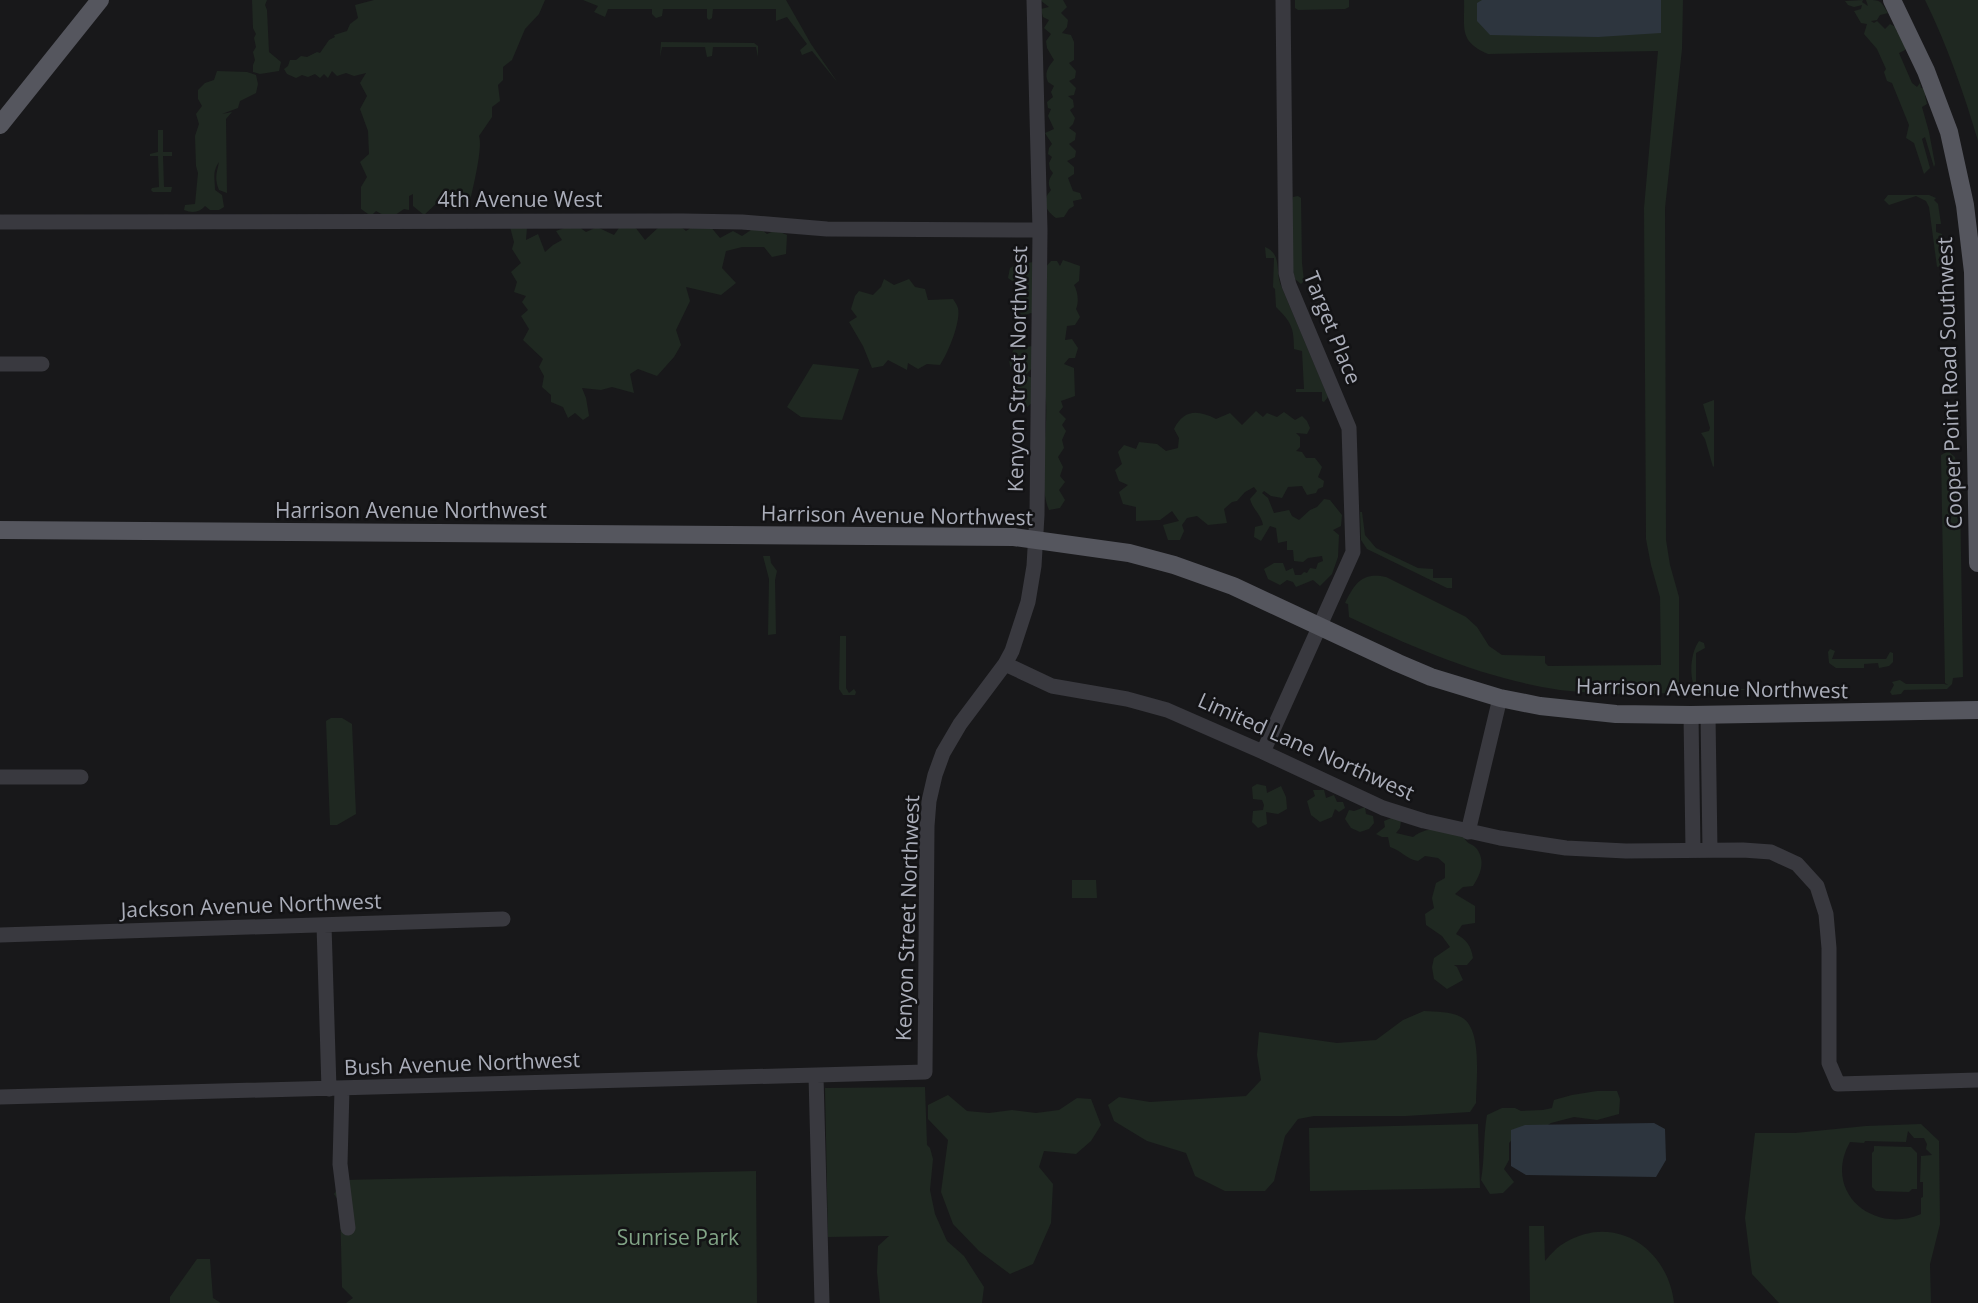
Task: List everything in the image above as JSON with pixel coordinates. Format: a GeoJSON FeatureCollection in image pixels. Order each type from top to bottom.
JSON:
{"type":"FeatureCollection","features":[{"type":"Feature","properties":{"kind":"main road"},"geometry":{"type":"LineString","coordinates":[[0,125],[100,0]]}},
{"type":"Feature","properties":{"kind":"main road","name":"Cooper Point Road Southwest"},"geometry":{"type":"LineString","coordinates":[[1892,0],[1926,71],[1949,132],[1965,206],[1973,272],[1978,563]]}},
{"type":"Feature","properties":{"kind":"main road","name":"Harrison Avenue Northwest"},"geometry":{"type":"LineString","coordinates":[[0,530],[1004,537],[1129,553],[1174,565],[1233,586],[1431,677],[1500,698],[1587,712],[1700,715],[1978,710]]}},
{"type":"Feature","properties":{"kind":"street","name":"Kenyon Street Northwest"},"geometry":{"type":"LineString","coordinates":[[925,1072],[927,826],[935,775],[960,724],[1005,664],[1019,633],[1028,602],[1034,566],[1040,230],[1034,0]]}},
{"type":"Feature","properties":{"kind":"street","name":"Target Place"},"geometry":{"type":"LineString","coordinates":[[1263,752],[1353,552],[1350,433],[1286,273],[1283,0]]}},
{"type":"Feature","properties":{"kind":"street","name":"4th Avenue West"},"geometry":{"type":"LineString","coordinates":[[0,222],[683,221],[742,222],[827,229],[1040,230]]}},
{"type":"Feature","properties":{"kind":"street"},"geometry":{"type":"LineString","coordinates":[[0,364],[42,364]]}},
{"type":"Feature","properties":{"kind":"street","name":"Limited Lane Northwest"},"geometry":{"type":"LineString","coordinates":[[1005,664],[1052,686],[1127,699],[1167,710],[1383,808],[1468,832],[1566,848],[1626,851],[1771,852],[1797,864],[1817,886],[1826,914],[1830,948],[1829,1063],[1838,1084],[1978,1080]]}},
{"type":"Feature","properties":{"kind":"street"},"geometry":{"type":"LineString","coordinates":[[1468,832],[1500,698]]}},
{"type":"Feature","properties":{"kind":"street"},"geometry":{"type":"LineString","coordinates":[[1700,715],[1710,850]]}},
{"type":"Feature","properties":{"kind":"street"},"geometry":{"type":"LineString","coordinates":[[1693,850],[1700,715]]}},
{"type":"Feature","properties":{"kind":"street"},"geometry":{"type":"LineString","coordinates":[[0,777],[81,777]]}},
{"type":"Feature","properties":{"kind":"street","name":"Jackson Avenue Northwest"},"geometry":{"type":"LineString","coordinates":[[0,935],[503,919]]}},
{"type":"Feature","properties":{"kind":"street"},"geometry":{"type":"LineString","coordinates":[[324,925],[340,1164],[348,1228]]}},
{"type":"Feature","properties":{"kind":"street","name":"Bush Avenue Northwest"},"geometry":{"type":"LineString","coordinates":[[0,1096],[925,1072]]}},
{"type":"Feature","properties":{"kind":"street"},"geometry":{"type":"LineString","coordinates":[[816,1076],[822,1303]]}},
{"type":"Feature","properties":{"kind":"green space"},"geometry":{"type":"Polygon","coordinates":[[[252,0],[267,0],[265,5],[269,52],[281,62],[279,71],[260,74],[253,72],[256,34],[253,28],[252,0]]]}},
{"type":"Feature","properties":{"kind":"green space"},"geometry":{"type":"Polygon","coordinates":[[[374,0],[545,0],[539,14],[525,29],[512,60],[503,67],[503,80],[498,85],[500,101],[492,107],[492,117],[479,136],[479,158],[470,201],[463,203],[453,198],[438,202],[424,215],[413,206],[413,194],[409,196],[409,210],[404,209],[395,215],[387,217],[376,211],[371,216],[361,209],[361,187],[367,177],[360,162],[369,154],[368,131],[360,109],[367,96],[360,83],[366,73],[354,76],[346,73],[337,76],[332,71],[328,78],[324,74],[320,78],[315,74],[296,78],[287,74],[284,69],[290,60],[320,53],[329,40],[335,37],[334,35],[347,31],[350,24],[358,18],[355,5],[374,0]]]}},
{"type":"Feature","properties":{"kind":"green space"},"geometry":{"type":"Polygon","coordinates":[[[583,0],[786,0],[811,44],[838,83],[812,51],[802,55],[800,50],[807,44],[787,17],[776,21],[776,9],[713,9],[712,18],[709,20],[707,9],[663,9],[662,16],[656,18],[652,14],[652,9],[608,9],[605,17],[594,12],[598,6],[583,0]]]}},
{"type":"Feature","properties":{"kind":"green space"},"geometry":{"type":"Polygon","coordinates":[[[1040,0],[1063,0],[1067,7],[1061,13],[1068,20],[1067,27],[1062,33],[1071,35],[1074,42],[1074,60],[1069,63],[1076,71],[1075,78],[1069,81],[1076,88],[1074,95],[1068,96],[1073,100],[1074,107],[1070,110],[1075,118],[1069,128],[1076,133],[1075,140],[1069,144],[1076,151],[1075,157],[1067,161],[1074,167],[1074,174],[1068,178],[1073,191],[1080,193],[1082,199],[1073,201],[1074,206],[1064,217],[1056,218],[1049,212],[1045,202],[1051,190],[1049,181],[1053,173],[1049,163],[1052,157],[1048,154],[1052,144],[1045,133],[1054,129],[1048,116],[1051,109],[1048,108],[1047,102],[1053,97],[1051,92],[1054,86],[1048,82],[1047,73],[1054,60],[1046,41],[1051,34],[1044,28],[1049,20],[1043,17],[1041,9],[1049,7],[1040,0]]]}},
{"type":"Feature","properties":{"kind":"green space"},"geometry":{"type":"Polygon","coordinates":[[[1295,0],[1349,0],[1349,7],[1298,10],[1295,8],[1295,0]]]}},
{"type":"Feature","properties":{"kind":"green space"},"geometry":{"type":"Polygon","coordinates":[[[1464,0],[1683,0],[1682,49],[1665,208],[1666,540],[1679,597],[1679,693],[1589,693],[1532,685],[1478,671],[1349,617],[1348,604],[1345,603],[1356,585],[1371,576],[1386,577],[1466,617],[1477,627],[1489,646],[1502,655],[1545,656],[1545,663],[1548,666],[1661,665],[1660,597],[1646,539],[1644,208],[1658,51],[1488,54],[1467,39],[1464,26],[1464,0]]]}},
{"type":"Feature","properties":{"kind":"green space"},"geometry":{"type":"Polygon","coordinates":[[[1863,0],[1862,2],[1868,6],[1866,0],[1877,1],[1883,5],[1888,13],[1871,21],[1874,23],[1877,21],[1885,29],[1890,24],[1896,27],[1896,31],[1898,30],[1906,41],[1905,50],[1899,53],[1912,83],[1917,87],[1920,83],[1921,88],[1924,88],[1927,93],[1925,96],[1927,104],[1922,107],[1935,164],[1934,167],[1925,137],[1922,139],[1930,168],[1924,174],[1914,143],[1906,138],[1909,125],[1892,83],[1887,81],[1884,72],[1886,69],[1877,49],[1864,34],[1867,24],[1861,23],[1854,11],[1861,9],[1862,5],[1854,7],[1845,1],[1863,0]]]}},
{"type":"Feature","properties":{"kind":"green space"},"geometry":{"type":"Polygon","coordinates":[[[1925,0],[1978,0],[1978,141],[1955,69],[1925,0]]]}},
{"type":"Feature","properties":{"kind":"green space"},"geometry":{"type":"Polygon","coordinates":[[[661,42],[754,43],[758,46],[758,57],[756,47],[713,47],[712,56],[707,57],[705,47],[662,47],[660,57],[661,42]]]}},
{"type":"Feature","properties":{"kind":"green space"},"geometry":{"type":"Polygon","coordinates":[[[217,71],[247,72],[256,75],[258,84],[256,93],[240,101],[238,108],[222,114],[232,112],[226,119],[227,193],[219,190],[217,186],[216,175],[219,162],[214,176],[215,190],[222,195],[224,207],[219,210],[210,210],[205,206],[198,211],[190,212],[184,210],[185,205],[195,204],[198,173],[195,136],[199,124],[196,114],[202,106],[198,99],[198,90],[205,83],[214,80],[217,71]]]}},
{"type":"Feature","properties":{"kind":"green space"},"geometry":{"type":"Polygon","coordinates":[[[158,130],[163,130],[163,152],[172,152],[172,156],[163,156],[164,187],[172,187],[171,192],[151,190],[159,187],[158,156],[150,156],[158,152],[158,130]]]}},
{"type":"Feature","properties":{"kind":"green space"},"geometry":{"type":"Polygon","coordinates":[[[1888,195],[1929,195],[1936,198],[1934,200],[1938,204],[1941,224],[1936,224],[1936,232],[1942,234],[1942,241],[1939,243],[1941,255],[1938,260],[1945,261],[1946,265],[1937,267],[1929,207],[1926,201],[1916,196],[1889,205],[1884,200],[1888,195]]]}},
{"type":"Feature","properties":{"kind":"green space"},"geometry":{"type":"Polygon","coordinates":[[[1293,197],[1301,198],[1304,281],[1301,284],[1295,279],[1293,271],[1292,202],[1293,197]]]}},
{"type":"Feature","properties":{"kind":"green space"},"geometry":{"type":"Polygon","coordinates":[[[575,224],[586,232],[597,227],[614,235],[621,225],[635,227],[645,240],[661,225],[679,225],[686,231],[692,227],[710,226],[720,238],[733,231],[742,236],[757,226],[767,234],[776,230],[787,235],[786,254],[772,257],[764,247],[742,247],[726,251],[722,268],[736,283],[721,295],[686,287],[690,301],[676,330],[681,345],[674,357],[657,376],[638,369],[630,374],[634,393],[612,387],[601,390],[582,388],[589,416],[583,420],[575,413],[568,418],[563,407],[551,402],[551,395],[542,387],[544,376],[539,367],[543,359],[523,340],[529,329],[521,316],[528,310],[522,302],[526,296],[514,292],[517,282],[511,272],[521,263],[512,249],[514,242],[510,227],[527,227],[526,240],[538,234],[545,252],[562,240],[556,231],[575,224]]]}},
{"type":"Feature","properties":{"kind":"green space"},"geometry":{"type":"Polygon","coordinates":[[[1265,247],[1276,257],[1280,283],[1328,397],[1324,402],[1322,392],[1296,392],[1296,389],[1304,389],[1302,351],[1294,349],[1291,325],[1276,307],[1273,287],[1274,258],[1266,258],[1265,247]]]}},
{"type":"Feature","properties":{"kind":"green space"},"geometry":{"type":"Polygon","coordinates":[[[1063,260],[1080,266],[1079,281],[1074,285],[1078,297],[1076,309],[1080,317],[1075,325],[1067,326],[1065,340],[1072,339],[1078,348],[1075,358],[1069,358],[1064,364],[1074,368],[1075,396],[1061,401],[1063,407],[1059,412],[1066,419],[1062,425],[1066,431],[1062,440],[1064,448],[1058,457],[1063,467],[1060,476],[1065,482],[1059,490],[1065,500],[1060,508],[1049,510],[1044,486],[1046,402],[1043,389],[1033,367],[1026,375],[1032,378],[1034,401],[1026,408],[1016,402],[1012,391],[1019,376],[1010,366],[1009,359],[1014,349],[1044,344],[1042,316],[1031,313],[1022,316],[1011,300],[1024,289],[1008,278],[1010,268],[1018,264],[1034,262],[1043,270],[1051,261],[1057,261],[1060,266],[1063,260]]]}},
{"type":"Feature","properties":{"kind":"green space"},"geometry":{"type":"Polygon","coordinates":[[[884,279],[894,285],[909,279],[915,287],[925,289],[928,300],[953,299],[958,308],[958,321],[940,365],[927,364],[918,369],[908,363],[907,370],[888,360],[883,366],[872,368],[849,322],[857,317],[851,309],[859,291],[873,295],[881,287],[884,279]]]}},
{"type":"Feature","properties":{"kind":"green space"},"geometry":{"type":"Polygon","coordinates":[[[813,364],[859,369],[842,420],[801,417],[787,407],[813,364]]]}},
{"type":"Feature","properties":{"kind":"green space"},"geometry":{"type":"Polygon","coordinates":[[[1714,400],[1713,467],[1701,433],[1709,431],[1710,428],[1703,404],[1714,400]]]}},
{"type":"Feature","properties":{"kind":"green space"},"geometry":{"type":"Polygon","coordinates":[[[1256,411],[1263,417],[1267,413],[1277,417],[1284,412],[1295,420],[1302,416],[1310,428],[1307,434],[1296,433],[1300,437],[1300,447],[1296,451],[1302,452],[1306,458],[1315,458],[1322,467],[1318,477],[1324,481],[1323,487],[1316,493],[1307,495],[1302,486],[1288,487],[1282,498],[1271,496],[1264,491],[1262,493],[1268,498],[1274,513],[1289,510],[1292,516],[1299,520],[1324,499],[1330,500],[1342,515],[1341,526],[1333,530],[1339,535],[1338,557],[1332,574],[1320,586],[1313,580],[1296,587],[1293,582],[1287,580],[1280,585],[1268,579],[1264,569],[1274,563],[1283,563],[1286,571],[1293,568],[1295,575],[1301,575],[1304,572],[1307,573],[1310,568],[1316,569],[1318,563],[1323,561],[1322,556],[1308,558],[1303,562],[1294,561],[1293,550],[1287,550],[1287,541],[1278,543],[1276,528],[1270,526],[1261,541],[1254,537],[1255,527],[1263,525],[1250,499],[1257,491],[1254,487],[1224,509],[1227,523],[1208,525],[1197,516],[1187,518],[1182,525],[1184,531],[1180,540],[1168,540],[1163,525],[1179,521],[1172,511],[1160,520],[1136,521],[1136,507],[1123,504],[1119,492],[1128,485],[1119,481],[1115,470],[1122,464],[1118,452],[1124,445],[1136,449],[1139,442],[1157,444],[1166,451],[1178,448],[1179,438],[1174,429],[1178,422],[1187,415],[1197,413],[1216,419],[1230,413],[1242,425],[1256,411]]]}},
{"type":"Feature","properties":{"kind":"green space"},"geometry":{"type":"Polygon","coordinates":[[[1948,451],[1955,457],[1960,490],[1963,677],[1953,678],[1952,684],[1947,689],[1904,690],[1901,694],[1892,695],[1890,692],[1894,685],[1892,682],[1900,680],[1906,684],[1948,685],[1945,683],[1941,455],[1948,451]]]}},
{"type":"Feature","properties":{"kind":"green space"},"geometry":{"type":"Polygon","coordinates":[[[1360,512],[1362,512],[1365,535],[1376,548],[1418,568],[1433,569],[1433,578],[1452,578],[1452,588],[1447,588],[1367,549],[1361,540],[1360,512]]]}},
{"type":"Feature","properties":{"kind":"green space"},"geometry":{"type":"Polygon","coordinates":[[[763,556],[770,556],[771,563],[777,571],[775,580],[776,634],[768,635],[769,579],[763,556]]]}},
{"type":"Feature","properties":{"kind":"green space"},"geometry":{"type":"Polygon","coordinates":[[[840,636],[846,636],[846,688],[849,693],[854,689],[855,695],[843,695],[839,689],[840,636]]]}},
{"type":"Feature","properties":{"kind":"green space"},"geometry":{"type":"Polygon","coordinates":[[[1699,641],[1704,643],[1705,648],[1696,653],[1696,685],[1703,682],[1708,689],[1751,689],[1698,693],[1693,682],[1691,667],[1699,641]]]}},
{"type":"Feature","properties":{"kind":"green space"},"geometry":{"type":"Polygon","coordinates":[[[1830,649],[1835,651],[1832,659],[1886,659],[1890,652],[1893,653],[1893,662],[1889,666],[1879,668],[1878,663],[1864,664],[1864,668],[1836,668],[1829,663],[1830,649]]]}},
{"type":"Feature","properties":{"kind":"green space"},"geometry":{"type":"Polygon","coordinates":[[[331,718],[342,718],[352,724],[356,814],[337,825],[330,825],[326,721],[331,718]]]}},
{"type":"Feature","properties":{"kind":"green space"},"geometry":{"type":"Polygon","coordinates":[[[1257,784],[1266,786],[1267,793],[1281,786],[1286,797],[1287,809],[1278,814],[1266,812],[1267,824],[1258,828],[1252,822],[1253,811],[1263,810],[1264,805],[1262,800],[1253,799],[1252,787],[1257,784]]]}},
{"type":"Feature","properties":{"kind":"green space"},"geometry":{"type":"Polygon","coordinates":[[[1313,790],[1324,790],[1326,798],[1334,795],[1337,802],[1343,802],[1345,808],[1339,812],[1335,809],[1332,817],[1320,822],[1311,815],[1307,801],[1315,796],[1313,790]]]}},
{"type":"Feature","properties":{"kind":"green space"},"geometry":{"type":"Polygon","coordinates":[[[1365,807],[1366,814],[1373,816],[1374,823],[1369,829],[1360,832],[1351,828],[1345,819],[1349,810],[1354,811],[1365,807]]]}},
{"type":"Feature","properties":{"kind":"green space"},"geometry":{"type":"Polygon","coordinates":[[[1394,817],[1401,821],[1396,833],[1413,837],[1424,831],[1436,829],[1461,832],[1465,840],[1480,854],[1482,864],[1473,886],[1463,887],[1455,894],[1475,906],[1475,923],[1462,925],[1456,934],[1468,944],[1473,958],[1467,965],[1454,965],[1463,980],[1447,989],[1434,979],[1432,967],[1434,958],[1450,947],[1442,936],[1426,925],[1425,914],[1434,908],[1432,898],[1436,883],[1445,878],[1445,864],[1438,858],[1425,856],[1418,861],[1414,860],[1390,847],[1388,837],[1376,834],[1385,827],[1384,821],[1394,817]]]}},
{"type":"Feature","properties":{"kind":"green space"},"geometry":{"type":"Polygon","coordinates":[[[1072,880],[1096,880],[1097,898],[1072,898],[1072,880]]]}},
{"type":"Feature","properties":{"kind":"green space"},"geometry":{"type":"Polygon","coordinates":[[[1424,1011],[1457,1015],[1468,1023],[1473,1032],[1477,1056],[1477,1082],[1476,1103],[1470,1112],[1406,1116],[1314,1116],[1298,1119],[1285,1136],[1274,1181],[1265,1191],[1225,1191],[1195,1176],[1186,1153],[1147,1141],[1114,1121],[1108,1105],[1119,1097],[1150,1102],[1246,1096],[1261,1080],[1257,1055],[1259,1032],[1337,1043],[1376,1040],[1403,1020],[1424,1011]]]}},
{"type":"Feature","properties":{"kind":"green space"},"geometry":{"type":"Polygon","coordinates":[[[925,1087],[927,1145],[933,1159],[930,1190],[935,1214],[947,1241],[964,1256],[984,1287],[982,1303],[880,1303],[877,1272],[878,1246],[889,1236],[828,1237],[825,1088],[925,1087]]]}},
{"type":"Feature","properties":{"kind":"green space"},"geometry":{"type":"Polygon","coordinates":[[[1597,1091],[1617,1091],[1620,1099],[1619,1114],[1597,1120],[1574,1117],[1551,1123],[1534,1134],[1519,1132],[1509,1143],[1509,1160],[1504,1169],[1514,1182],[1503,1193],[1490,1194],[1481,1180],[1487,1115],[1502,1108],[1515,1108],[1521,1111],[1543,1110],[1552,1108],[1554,1100],[1597,1091]]]}},
{"type":"Feature","properties":{"kind":"green space"},"geometry":{"type":"Polygon","coordinates":[[[948,1095],[967,1111],[989,1113],[1012,1110],[1036,1113],[1059,1110],[1077,1098],[1091,1099],[1101,1125],[1091,1141],[1076,1154],[1044,1151],[1039,1167],[1053,1184],[1051,1223],[1033,1264],[1010,1274],[979,1251],[953,1224],[941,1192],[948,1140],[928,1119],[928,1105],[948,1095]]]}},
{"type":"Feature","properties":{"kind":"green space"},"geometry":{"type":"Polygon","coordinates":[[[1478,1124],[1480,1188],[1310,1191],[1309,1128],[1478,1124]]]}},
{"type":"Feature","properties":{"kind":"green space"},"geometry":{"type":"Polygon","coordinates":[[[1921,1124],[1939,1141],[1940,1224],[1930,1264],[1931,1303],[1779,1303],[1752,1274],[1745,1218],[1755,1133],[1795,1133],[1866,1126],[1921,1124]],[[1908,1131],[1906,1142],[1850,1142],[1843,1160],[1843,1177],[1848,1192],[1857,1205],[1870,1214],[1886,1219],[1903,1219],[1921,1214],[1923,1182],[1920,1182],[1921,1156],[1932,1155],[1926,1149],[1927,1144],[1924,1138],[1914,1138],[1908,1131]]]}},
{"type":"Feature","properties":{"kind":"green space"},"geometry":{"type":"Polygon","coordinates":[[[1874,1146],[1911,1147],[1917,1153],[1917,1189],[1909,1192],[1876,1191],[1872,1187],[1874,1146]]]}},
{"type":"Feature","properties":{"kind":"green space","name":"Sunrise Park"},"geometry":{"type":"Polygon","coordinates":[[[756,1171],[757,1303],[346,1303],[353,1298],[342,1287],[340,1203],[334,1194],[343,1180],[756,1171]]]}},
{"type":"Feature","properties":{"kind":"green space"},"geometry":{"type":"Polygon","coordinates":[[[1529,1226],[1544,1226],[1545,1261],[1563,1244],[1585,1234],[1603,1232],[1621,1234],[1636,1241],[1650,1252],[1662,1267],[1670,1284],[1674,1303],[1530,1303],[1529,1226]]]}},
{"type":"Feature","properties":{"kind":"green space"},"geometry":{"type":"Polygon","coordinates":[[[197,1259],[210,1259],[213,1298],[221,1303],[170,1303],[170,1297],[197,1259]]]}},
{"type":"Feature","properties":{"kind":"shaded area"},"geometry":{"type":"Polygon","coordinates":[[[1482,0],[1661,0],[1661,33],[1598,37],[1490,35],[1477,21],[1477,3],[1482,0]]]}},
{"type":"Feature","properties":{"kind":"shaded area"},"geometry":{"type":"Polygon","coordinates":[[[1654,1123],[1665,1129],[1666,1160],[1656,1177],[1526,1175],[1511,1166],[1511,1130],[1525,1125],[1654,1123]]]}}]}
